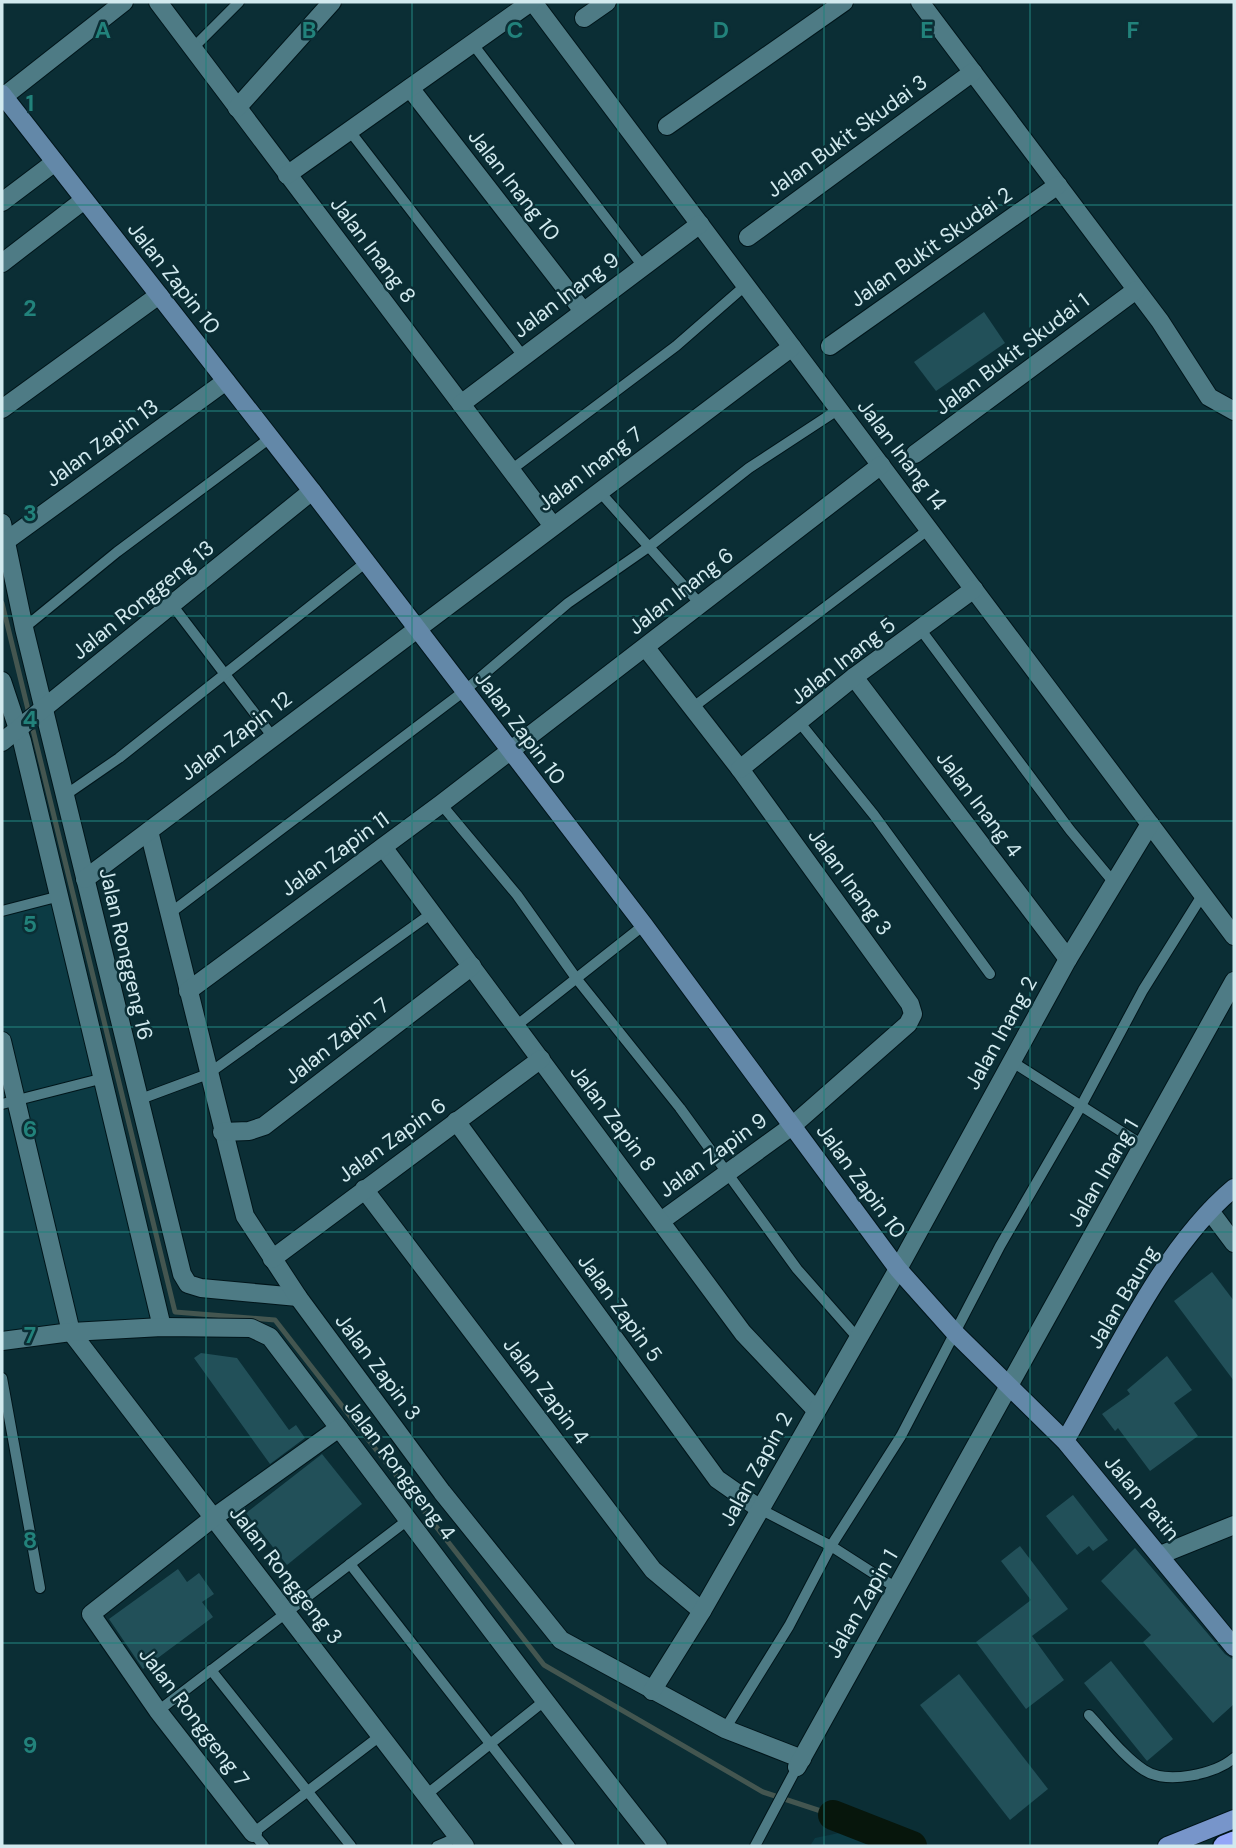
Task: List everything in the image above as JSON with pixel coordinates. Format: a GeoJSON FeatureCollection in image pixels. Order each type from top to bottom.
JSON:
{"type":"FeatureCollection","features":[{"type":"Feature","properties":{"kind":"highway"},"geometry":{"type":"LineString","coordinates":[[1224,1846],[1234,1842]]}},
{"type":"Feature","properties":{"kind":"main road"},"geometry":{"type":"LineString","coordinates":[[1167,1846],[1234,1819]]}},
{"type":"Feature","properties":{"kind":"street"},"geometry":{"type":"LineString","coordinates":[[3,96],[124,2]]}},
{"type":"Feature","properties":{"kind":"street","name":"Jalan Inang 8"},"geometry":{"type":"LineString","coordinates":[[158,2],[553,526]]}},
{"type":"Feature","properties":{"kind":"street"},"geometry":{"type":"LineString","coordinates":[[237,108],[332,2]]}},
{"type":"Feature","properties":{"kind":"street"},"geometry":{"type":"LineString","coordinates":[[287,175],[532,2]]}},
{"type":"Feature","properties":{"kind":"street","name":"Jalan Inang 14"},"geometry":{"type":"LineString","coordinates":[[532,2],[1234,936]]}},
{"type":"Feature","properties":{"kind":"street"},"geometry":{"type":"LineString","coordinates":[[584,18],[607,2]]}},
{"type":"Feature","properties":{"kind":"street"},"geometry":{"type":"LineString","coordinates":[[667,126],[844,2]]}},
{"type":"Feature","properties":{"kind":"street"},"geometry":{"type":"LineString","coordinates":[[920,2],[1136,290],[1209,397],[1234,411]]}},
{"type":"Feature","properties":{"kind":"street","name":"Jalan Bukit Skudai 3"},"geometry":{"type":"LineString","coordinates":[[748,237],[973,72]]}},
{"type":"Feature","properties":{"kind":"street","name":"Jalan Inang 10"},"geometry":{"type":"LineString","coordinates":[[410,88],[583,311]]}},
{"type":"Feature","properties":{"kind":"street","name":"Jalan Zapin 10"},"geometry":{"type":"LineString","coordinates":[[3,96],[312,491],[508,751],[644,925],[898,1269],[956,1334],[1008,1385]]}},
{"type":"Feature","properties":{"kind":"street"},"geometry":{"type":"LineString","coordinates":[[2,202],[55,162]]}},
{"type":"Feature","properties":{"kind":"street","name":"Jalan Bukit Skudai 2"},"geometry":{"type":"LineString","coordinates":[[830,346],[1058,185]]}},
{"type":"Feature","properties":{"kind":"street"},"geometry":{"type":"LineString","coordinates":[[2,263],[84,200]]}},
{"type":"Feature","properties":{"kind":"street","name":"Jalan Inang 9"},"geometry":{"type":"LineString","coordinates":[[461,404],[642,265],[700,224]]}},
{"type":"Feature","properties":{"kind":"street","name":"Jalan Bukit Skudai 1"},"geometry":{"type":"LineString","coordinates":[[915,454],[1136,290]]}},
{"type":"Feature","properties":{"kind":"street"},"geometry":{"type":"LineString","coordinates":[[2,409],[159,295]]}},
{"type":"Feature","properties":{"kind":"street","name":"Jalan Inang 7"},"geometry":{"type":"LineString","coordinates":[[415,628],[792,348]]}},
{"type":"Feature","properties":{"kind":"street","name":"Jalan Zapin 13"},"geometry":{"type":"LineString","coordinates":[[4,532],[226,381]]}},
{"type":"Feature","properties":{"kind":"street","name":"Jalan Inang 6"},"geometry":{"type":"LineString","coordinates":[[508,751],[646,648],[881,465]]}},
{"type":"Feature","properties":{"kind":"street","name":"Jalan Ronggeng 13"},"geometry":{"type":"LineString","coordinates":[[2,742],[312,491]]}},
{"type":"Feature","properties":{"kind":"street","name":"Jalan Ronggeng 16"},"geometry":{"type":"LineString","coordinates":[[4,532],[64,796],[182,1274],[188,1284],[298,1297]]}},
{"type":"Feature","properties":{"kind":"street","name":"Jalan Inang 5"},"geometry":{"type":"LineString","coordinates":[[740,769],[854,677],[974,589]]}},
{"type":"Feature","properties":{"kind":"street","name":"Jalan Zapin 12"},"geometry":{"type":"LineString","coordinates":[[85,879],[415,628]]}},
{"type":"Feature","properties":{"kind":"street","name":"Jalan Inang 3"},"geometry":{"type":"LineString","coordinates":[[646,648],[740,769],[910,1004],[913,1014],[908,1024],[792,1126]]}},
{"type":"Feature","properties":{"kind":"street","name":"Jalan Inang 4"},"geometry":{"type":"LineString","coordinates":[[854,677],[1068,959]]}},
{"type":"Feature","properties":{"kind":"street"},"geometry":{"type":"LineString","coordinates":[[2,681],[60,896],[162,1327]]}},
{"type":"Feature","properties":{"kind":"street","name":"Jalan Zapin 11"},"geometry":{"type":"LineString","coordinates":[[188,991],[442,804],[508,751]]}},
{"type":"Feature","properties":{"kind":"street","name":"Jalan Inang 2"},"geometry":{"type":"LineString","coordinates":[[898,1269],[1068,959],[1150,824]]}},
{"type":"Feature","properties":{"kind":"street","name":"Jalan Zapin 3"},"geometry":{"type":"LineString","coordinates":[[149,831],[245,1216],[298,1297],[442,1492],[561,1640],[725,1730],[799,1764]]}},
{"type":"Feature","properties":{"kind":"street","name":"Jalan Zapin 8"},"geometry":{"type":"LineString","coordinates":[[383,847],[743,1333],[816,1409]]}},
{"type":"Feature","properties":{"kind":"street","name":"Jalan Zapin 7"},"geometry":{"type":"LineString","coordinates":[[222,1132],[249,1131],[264,1126],[471,966]]}},
{"type":"Feature","properties":{"kind":"street","name":"Jalan Inang 1"},"geometry":{"type":"LineString","coordinates":[[1008,1385],[1144,1147],[1234,981]]}},
{"type":"Feature","properties":{"kind":"street"},"geometry":{"type":"LineString","coordinates":[[2,1041],[9,1102],[71,1332]]}},
{"type":"Feature","properties":{"kind":"street","name":"Jalan Zapin 6"},"geometry":{"type":"LineString","coordinates":[[272,1259],[541,1059]]}},
{"type":"Feature","properties":{"kind":"street","name":"Jalan Zapin 5"},"geometry":{"type":"LineString","coordinates":[[456,1121],[717,1479],[760,1509]]}},
{"type":"Feature","properties":{"kind":"street","name":"Jalan Zapin 9"},"geometry":{"type":"LineString","coordinates":[[661,1221],[792,1126]]}},
{"type":"Feature","properties":{"kind":"street","name":"Jalan Baung"},"geometry":{"type":"LineString","coordinates":[[1065,1441],[1189,1233],[1234,1188]]}},
{"type":"Feature","properties":{"kind":"street","name":"Jalan Zapin 4"},"geometry":{"type":"LineString","coordinates":[[364,1189],[653,1570],[702,1611]]}},
{"type":"Feature","properties":{"kind":"street"},"geometry":{"type":"LineString","coordinates":[[1210,1211],[1234,1243]]}},
{"type":"Feature","properties":{"kind":"street","name":"Jalan Zapin 2"},"geometry":{"type":"LineString","coordinates":[[652,1691],[702,1611],[856,1336],[898,1269]]}},
{"type":"Feature","properties":{"kind":"street","name":"Jalan Ronggeng 4"},"geometry":{"type":"LineString","coordinates":[[2,1341],[71,1332],[162,1327],[251,1328],[271,1337],[410,1519],[543,1702],[658,1846]]}},
{"type":"Feature","properties":{"kind":"street","name":"Jalan Ronggeng 3"},"geometry":{"type":"LineString","coordinates":[[71,1332],[461,1842]]}},
{"type":"Feature","properties":{"kind":"street","name":"Jalan Patin"},"geometry":{"type":"LineString","coordinates":[[1008,1385],[1065,1441],[1234,1647]]}},
{"type":"Feature","properties":{"kind":"street","name":"Jalan Zapin 1"},"geometry":{"type":"LineString","coordinates":[[799,1764],[898,1589],[1008,1385]]}},
{"type":"Feature","properties":{"kind":"street"},"geometry":{"type":"LineString","coordinates":[[214,1518],[339,1428]]}},
{"type":"Feature","properties":{"kind":"street","name":"Jalan Ronggeng 7"},"geometry":{"type":"LineString","coordinates":[[214,1518],[91,1614],[158,1711],[259,1840]]}},
{"type":"Feature","properties":{"kind":"street"},"geometry":{"type":"LineString","coordinates":[[1160,1555],[1234,1525]]}},
{"type":"Feature","properties":{"kind":"lane"},"geometry":{"type":"LineString","coordinates":[[193,48],[239,2]]}},
{"type":"Feature","properties":{"kind":"lane"},"geometry":{"type":"LineString","coordinates":[[472,43],[642,265]]}},
{"type":"Feature","properties":{"kind":"lane"},"geometry":{"type":"LineString","coordinates":[[349,130],[523,356]]}},
{"type":"Feature","properties":{"kind":"lane"},"geometry":{"type":"LineString","coordinates":[[511,470],[676,346],[746,285]]}},
{"type":"Feature","properties":{"kind":"lane"},"geometry":{"type":"LineString","coordinates":[[169,914],[463,692],[568,603],[649,546],[749,468],[839,409]]}},
{"type":"Feature","properties":{"kind":"lane"},"geometry":{"type":"LineString","coordinates":[[24,628],[117,552],[270,438]]}},
{"type":"Feature","properties":{"kind":"lane"},"geometry":{"type":"LineString","coordinates":[[599,491],[701,605]]}},
{"type":"Feature","properties":{"kind":"lane"},"geometry":{"type":"LineString","coordinates":[[692,708],[929,529]]}},
{"type":"Feature","properties":{"kind":"lane"},"geometry":{"type":"LineString","coordinates":[[64,796],[119,758],[224,672],[365,563]]}},
{"type":"Feature","properties":{"kind":"lane"},"geometry":{"type":"LineString","coordinates":[[173,606],[272,736]]}},
{"type":"Feature","properties":{"kind":"lane"},"geometry":{"type":"LineString","coordinates":[[921,630],[1070,830],[1115,884]]}},
{"type":"Feature","properties":{"kind":"lane"},"geometry":{"type":"LineString","coordinates":[[800,723],[874,815],[990,974]]}},
{"type":"Feature","properties":{"kind":"lane"},"geometry":{"type":"LineString","coordinates":[[442,804],[517,895],[576,978],[727,1173],[797,1269],[856,1336]]}},
{"type":"Feature","properties":{"kind":"lane"},"geometry":{"type":"LineString","coordinates":[[725,1730],[789,1626],[831,1546],[901,1436],[1000,1246],[1081,1106],[1143,990],[1203,894]]}},
{"type":"Feature","properties":{"kind":"lane"},"geometry":{"type":"LineString","coordinates":[[2,911],[60,896]]}},
{"type":"Feature","properties":{"kind":"lane"},"geometry":{"type":"LineString","coordinates":[[138,1100],[208,1074],[432,914]]}},
{"type":"Feature","properties":{"kind":"lane"},"geometry":{"type":"LineString","coordinates":[[516,1026],[644,925]]}},
{"type":"Feature","properties":{"kind":"lane"},"geometry":{"type":"LineString","coordinates":[[1011,1061],[1144,1147]]}},
{"type":"Feature","properties":{"kind":"lane"},"geometry":{"type":"LineString","coordinates":[[9,1102],[104,1078]]}},
{"type":"Feature","properties":{"kind":"lane"},"geometry":{"type":"LineString","coordinates":[[2,1378],[40,1588]]}},
{"type":"Feature","properties":{"kind":"lane"},"geometry":{"type":"LineString","coordinates":[[760,1509],[831,1546],[898,1589]]}},
{"type":"Feature","properties":{"kind":"lane"},"geometry":{"type":"LineString","coordinates":[[158,1711],[410,1519]]}},
{"type":"Feature","properties":{"kind":"lane"},"geometry":{"type":"LineString","coordinates":[[350,1564],[570,1846]]}},
{"type":"Feature","properties":{"kind":"lane"},"geometry":{"type":"LineString","coordinates":[[211,1670],[351,1846]]}},
{"type":"Feature","properties":{"kind":"lane"},"geometry":{"type":"LineString","coordinates":[[426,1796],[543,1702]]}},
{"type":"Feature","properties":{"kind":"lane"},"geometry":{"type":"LineString","coordinates":[[1089,1716],[1145,1772],[1171,1777],[1196,1774],[1234,1758]]}},
{"type":"Feature","properties":{"kind":"lane"},"geometry":{"type":"LineString","coordinates":[[259,1840],[308,1792],[380,1736]]}},
{"type":"Feature","properties":{"kind":"lane","name":"Jalan Zapin 1"},"geometry":{"type":"LineString","coordinates":[[755,1846],[799,1764]]}},
{"type":"Feature","properties":{"kind":"lane"},"geometry":{"type":"LineString","coordinates":[[438,1846],[461,1842]]}},
{"type":"Feature","properties":{"kind":"shaded area"},"geometry":{"type":"Polygon","coordinates":[[[55,901],[154,1321],[2,1335],[2,915],[55,901]]]}},
{"type":"Feature","properties":{"kind":"shaded area"},"geometry":{"type":"Polygon","coordinates":[[[858,1829],[876,1846],[810,1846],[815,1838],[858,1829]]]}},
{"type":"Feature","properties":{"kind":"building"},"geometry":{"type":"Polygon","coordinates":[[[984,312],[1005,343],[936,391],[914,362],[984,312]]]}},
{"type":"Feature","properties":{"kind":"building"},"geometry":{"type":"Polygon","coordinates":[[[1212,1272],[1234,1301],[1234,1381],[1174,1301],[1212,1272]]]}},
{"type":"Feature","properties":{"kind":"building"},"geometry":{"type":"Polygon","coordinates":[[[201,1353],[237,1358],[289,1430],[296,1425],[305,1438],[270,1464],[194,1358],[201,1353]]]}},
{"type":"Feature","properties":{"kind":"building"},"geometry":{"type":"Polygon","coordinates":[[[1167,1356],[1192,1390],[1174,1403],[1198,1436],[1150,1471],[1118,1428],[1115,1431],[1102,1414],[1130,1394],[1127,1390],[1167,1356]]]}},
{"type":"Feature","properties":{"kind":"building"},"geometry":{"type":"Polygon","coordinates":[[[322,1454],[362,1504],[287,1565],[246,1513],[322,1454]]]}},
{"type":"Feature","properties":{"kind":"building"},"geometry":{"type":"Polygon","coordinates":[[[1073,1495],[1108,1540],[1093,1551],[1089,1546],[1077,1555],[1046,1516],[1073,1495]]]}},
{"type":"Feature","properties":{"kind":"building"},"geometry":{"type":"Polygon","coordinates":[[[1020,1546],[1068,1609],[1032,1636],[1064,1680],[1026,1709],[976,1642],[1031,1600],[1001,1561],[1020,1546]]]}},
{"type":"Feature","properties":{"kind":"building"},"geometry":{"type":"Polygon","coordinates":[[[1135,1548],[1225,1654],[1234,1660],[1234,1704],[1213,1723],[1143,1642],[1151,1635],[1101,1581],[1135,1548]]]}},
{"type":"Feature","properties":{"kind":"building"},"geometry":{"type":"Polygon","coordinates":[[[178,1569],[187,1582],[199,1573],[214,1594],[202,1602],[213,1617],[143,1669],[109,1619],[178,1569]]]}},
{"type":"Feature","properties":{"kind":"building"},"geometry":{"type":"Polygon","coordinates":[[[1111,1661],[1173,1739],[1147,1761],[1084,1683],[1111,1661]]]}},
{"type":"Feature","properties":{"kind":"building"},"geometry":{"type":"Polygon","coordinates":[[[959,1674],[1048,1789],[1010,1820],[920,1705],[959,1674]]]}},
{"type":"Feature","properties":{"kind":"waterway"},"geometry":{"type":"LineString","coordinates":[[2,603],[175,1312],[275,1320],[544,1665],[763,1792],[833,1815]]}},
{"type":"Feature","properties":{"kind":"waterway"},"geometry":{"type":"LineString","coordinates":[[833,1815],[912,1846]]}}]}
